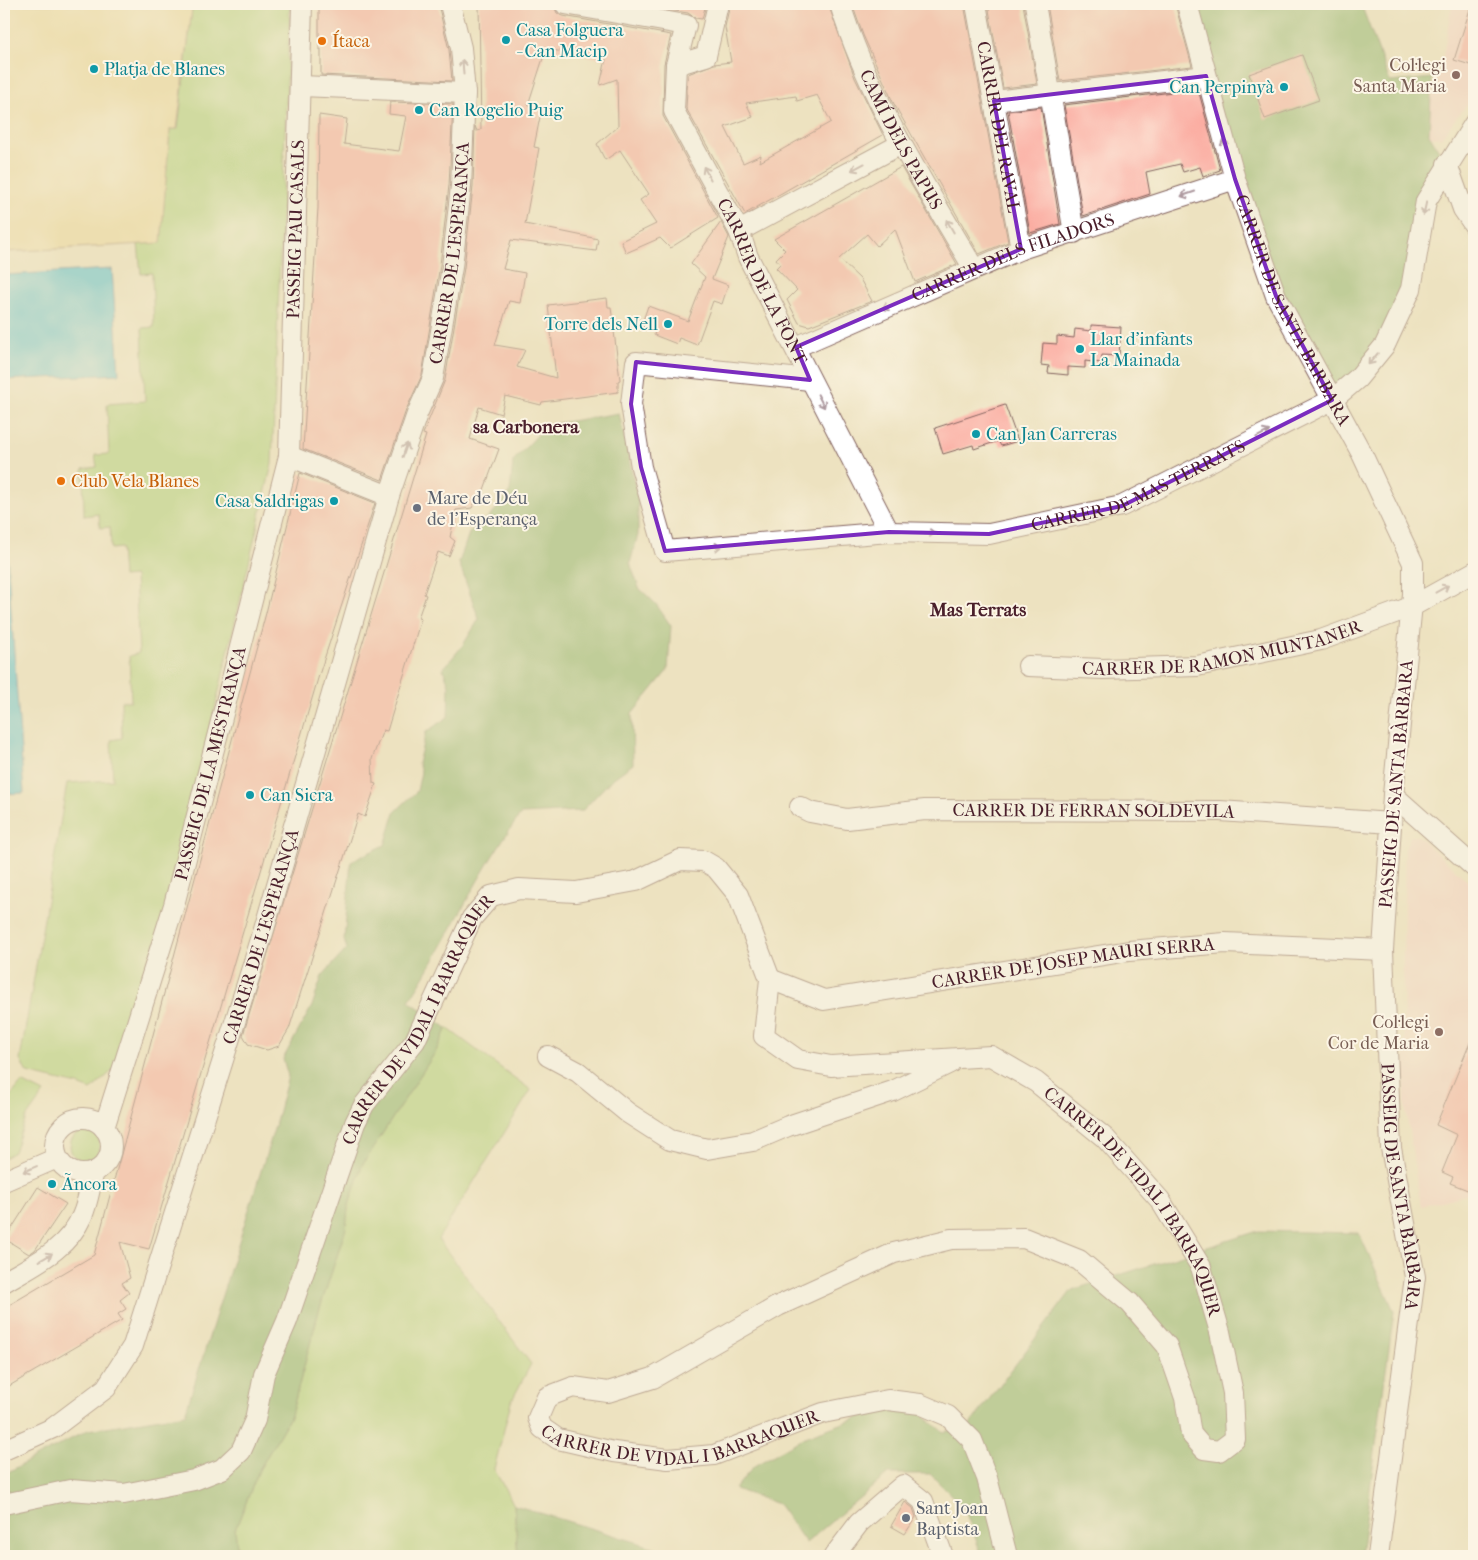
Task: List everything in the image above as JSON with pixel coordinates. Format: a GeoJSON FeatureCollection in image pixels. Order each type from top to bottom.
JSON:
{"type":"FeatureCollection","features":[{"type":"Feature","properties":{"kind":"street","name":"PASSEIG PAU CASALS"},"geometry":{"type":"LineString","coordinates":[[289,456],[302,4]]}},
{"type":"Feature","properties":{"kind":"street","name":"CARRER DE L'ESPERANÇA"},"geometry":{"type":"LineString","coordinates":[[4,1450],[52,1428],[106,1388],[133,1346],[158,1260],[263,933],[389,496],[417,414],[433,378],[452,267],[461,186],[464,93],[462,48],[450,4]]}},
{"type":"Feature","properties":{"kind":"street","name":"CARRER DE LA FONT"},"geometry":{"type":"LineString","coordinates":[[565,4],[686,25],[676,65],[674,111],[739,231],[748,257],[796,347],[810,380],[889,532]]}},
{"type":"Feature","properties":{"kind":"street"},"geometry":{"type":"LineString","coordinates":[[676,65],[706,56],[718,4]]}},
{"type":"Feature","properties":{"kind":"street","name":"CAMÍ DELS PAPUS"},"geometry":{"type":"LineString","coordinates":[[840,4],[853,45],[901,144],[974,268]]}},
{"type":"Feature","properties":{"kind":"street","name":"CARRER DEL RAVAL"},"geometry":{"type":"LineString","coordinates":[[976,4],[1021,249]]}},
{"type":"Feature","properties":{"kind":"street"},"geometry":{"type":"LineString","coordinates":[[1035,4],[1049,95],[1074,232]]}},
{"type":"Feature","properties":{"kind":"street","name":"CARRER DE SANTA BARBARA"},"geometry":{"type":"LineString","coordinates":[[1187,4],[1235,179],[1276,296],[1362,454],[1413,563],[1411,607]]}},
{"type":"Feature","properties":{"kind":"street"},"geometry":{"type":"LineString","coordinates":[[994,101],[1206,76]]}},
{"type":"Feature","properties":{"kind":"street"},"geometry":{"type":"LineString","coordinates":[[301,86],[464,93]]}},
{"type":"Feature","properties":{"kind":"street","name":"CARRER DE MAS TERRATS"},"geometry":{"type":"LineString","coordinates":[[810,380],[636,362],[631,404],[641,467],[665,551],[889,532],[990,534],[1122,506],[1332,400],[1358,378],[1385,345],[1412,289],[1426,201],[1447,164],[1474,124]]}},
{"type":"Feature","properties":{"kind":"street"},"geometry":{"type":"LineString","coordinates":[[739,231],[901,144]]}},
{"type":"Feature","properties":{"kind":"street"},"geometry":{"type":"LineString","coordinates":[[1447,164],[1463,209],[1474,225]]}},
{"type":"Feature","properties":{"kind":"street","name":"CARRER DELS FILADORS"},"geometry":{"type":"LineString","coordinates":[[796,347],[1021,249],[1235,179]]}},
{"type":"Feature","properties":{"kind":"street"},"geometry":{"type":"LineString","coordinates":[[289,456],[389,496]]}},
{"type":"Feature","properties":{"kind":"street","name":"PASSEIG DE LA MESTRANÇA"},"geometry":{"type":"LineString","coordinates":[[97,1123],[124,1067],[174,905],[289,456]]}},
{"type":"Feature","properties":{"kind":"street","name":"CARRER DE RAMON MUNTANER"},"geometry":{"type":"LineString","coordinates":[[1028,666],[1103,669],[1196,666],[1321,640],[1411,607],[1474,572]]}},
{"type":"Feature","properties":{"kind":"street","name":"PASSEIG DE SANTA BÀRBARA"},"geometry":{"type":"LineString","coordinates":[[1378,1556],[1415,1277],[1391,1148],[1382,950],[1393,795],[1411,607]]}},
{"type":"Feature","properties":{"kind":"street"},"geometry":{"type":"LineString","coordinates":[[1393,795],[1474,867]]}},
{"type":"Feature","properties":{"kind":"street","name":"CARRER DE FERRAN SOLDEVILA"},"geometry":{"type":"LineString","coordinates":[[800,807],[810,812],[847,819],[925,810],[1201,811],[1391,823]]}},
{"type":"Feature","properties":{"kind":"street","name":"CARRER DE VIDAL I BARRAQUER"},"geometry":{"type":"LineString","coordinates":[[4,1504],[70,1490],[124,1494],[194,1480],[222,1468],[241,1451],[256,1420],[264,1374],[290,1312],[355,1123],[364,1105],[415,1041],[472,918],[491,896],[519,889],[576,892],[636,881],[680,860],[704,861],[716,868],[738,894],[770,979],[764,1036],[798,1060],[831,1066],[991,1056],[1036,1082],[1104,1138],[1160,1200],[1201,1267],[1220,1332],[1233,1393],[1235,1439],[1219,1451],[1204,1449],[1191,1434],[1185,1398],[1166,1346],[1130,1303],[1079,1260],[1024,1238],[951,1239],[894,1253],[778,1306],[653,1378],[608,1392],[573,1387],[547,1397],[538,1418],[542,1428],[558,1439],[614,1452],[668,1459],[714,1455],[823,1413],[888,1400],[920,1404],[948,1416],[972,1440],[987,1478],[1007,1556]]}},
{"type":"Feature","properties":{"kind":"street","name":"CARRER DE JOSEP MAURI SERRA"},"geometry":{"type":"LineString","coordinates":[[770,979],[824,1000],[1129,951],[1225,943],[1382,950]]}},
{"type":"Feature","properties":{"kind":"street"},"geometry":{"type":"LineString","coordinates":[[548,1056],[578,1072],[628,1113],[670,1140],[707,1149],[753,1141],[788,1126],[893,1091],[961,1058]]}},
{"type":"Feature","properties":{"kind":"street"},"geometry":{"type":"LineString","coordinates":[[72,1120],[97,1123],[110,1144],[110,1152],[101,1167],[94,1172],[86,1174],[69,1171],[57,1158],[55,1140],[58,1132],[72,1120]]}},
{"type":"Feature","properties":{"kind":"street"},"geometry":{"type":"LineString","coordinates":[[4,1181],[57,1158]]}},
{"type":"Feature","properties":{"kind":"street"},"geometry":{"type":"LineString","coordinates":[[4,1282],[54,1252],[69,1238],[82,1216],[94,1172]]}},
{"type":"Feature","properties":{"kind":"street"},"geometry":{"type":"LineString","coordinates":[[834,1556],[860,1523],[902,1485],[923,1501],[943,1556]]}},
{"type":"Feature","properties":{"kind":"highlighted area"},"geometry":{"type":"Polygon","coordinates":[[[1206,76],[1235,179],[1276,296],[1332,400],[1122,506],[989,534],[889,532],[665,551],[641,467],[631,404],[636,362],[810,380],[796,347],[1021,249],[994,101],[1206,76]]]}},
{"type":"Feature","properties":{"kind":"shaded area","name":"Col·legi Santa Maria"},"geometry":{"type":"Polygon","coordinates":[[[1452,4],[1474,4],[1474,99],[1461,111],[1441,138],[1422,135],[1435,83],[1441,68],[1452,4]]]}},
{"type":"Feature","properties":{"kind":"shaded area","name":"Col·legi Cor de Maria"},"geometry":{"type":"Polygon","coordinates":[[[1410,836],[1418,836],[1474,887],[1474,1193],[1421,1206],[1405,1105],[1403,960],[1405,849],[1410,836]]]}},
{"type":"Feature","properties":{"kind":"green space"},"geometry":{"type":"Polygon","coordinates":[[[200,4],[290,4],[272,464],[171,896],[121,1063],[91,1090],[27,1073],[20,1060],[67,783],[113,780],[111,740],[122,738],[121,701],[131,701],[129,656],[139,653],[135,576],[123,577],[121,548],[111,549],[110,527],[100,528],[99,514],[84,516],[83,469],[97,467],[95,455],[109,454],[107,404],[145,401],[142,328],[154,327],[152,273],[141,274],[138,244],[161,243],[170,129],[178,129],[192,9],[200,9],[200,4]]]}},
{"type":"Feature","properties":{"kind":"green space"},"geometry":{"type":"Polygon","coordinates":[[[1197,4],[1361,4],[1390,82],[1432,78],[1429,134],[1447,164],[1385,345],[1332,400],[1276,296],[1206,76],[1197,4]]]}},
{"type":"Feature","properties":{"kind":"green space"},"geometry":{"type":"Polygon","coordinates":[[[619,413],[638,500],[638,535],[630,563],[639,588],[656,604],[671,626],[668,670],[632,714],[633,764],[611,780],[582,811],[521,814],[491,859],[409,1001],[447,1028],[436,1051],[362,1165],[348,1208],[346,1228],[318,1314],[291,1415],[259,1470],[235,1530],[238,1556],[4,1556],[4,1474],[88,1430],[185,1414],[275,1126],[288,1076],[283,1059],[312,1006],[322,976],[347,949],[344,940],[351,861],[385,845],[395,812],[417,791],[421,772],[418,763],[426,732],[448,717],[449,685],[443,669],[463,645],[479,619],[459,563],[469,533],[492,514],[510,492],[513,461],[547,425],[619,413]]]}},
{"type":"Feature","properties":{"kind":"green space"},"geometry":{"type":"Polygon","coordinates":[[[447,1028],[531,1090],[438,1239],[531,1364],[511,1402],[494,1469],[514,1505],[518,1556],[238,1556],[235,1530],[259,1470],[291,1415],[318,1314],[346,1228],[348,1208],[362,1165],[436,1051],[447,1028]]]}},
{"type":"Feature","properties":{"kind":"green space"},"geometry":{"type":"Polygon","coordinates":[[[22,1082],[44,1093],[26,1118],[14,1152],[4,1158],[4,1104],[22,1082]]]}},
{"type":"Feature","properties":{"kind":"green space"},"geometry":{"type":"Polygon","coordinates":[[[85,1131],[95,1136],[100,1146],[95,1156],[85,1161],[75,1156],[70,1146],[75,1136],[85,1131]]]}},
{"type":"Feature","properties":{"kind":"green space"},"geometry":{"type":"Polygon","coordinates":[[[1258,1231],[1359,1233],[1394,1311],[1361,1556],[982,1556],[964,1508],[930,1474],[888,1474],[806,1543],[778,1504],[735,1489],[754,1466],[807,1436],[869,1414],[913,1407],[943,1432],[968,1427],[1072,1290],[1258,1231]]]}},
{"type":"Feature","properties":{"kind":"green space"},"geometry":{"type":"Polygon","coordinates":[[[514,1505],[682,1556],[518,1556],[514,1505]]]}},
{"type":"Feature","properties":{"kind":"sand","name":"Platja de Blanes"},"geometry":{"type":"Polygon","coordinates":[[[4,4],[200,4],[200,9],[192,9],[177,129],[170,129],[161,243],[4,252],[4,4]]]}},
{"type":"Feature","properties":{"kind":"water"},"geometry":{"type":"Polygon","coordinates":[[[112,269],[119,374],[4,380],[4,275],[112,269]]]}},
{"type":"Feature","properties":{"kind":"water"},"geometry":{"type":"Polygon","coordinates":[[[4,510],[24,793],[4,794],[4,510]]]}},
{"type":"Feature","properties":{"kind":"building"},"geometry":{"type":"Polygon","coordinates":[[[319,4],[438,4],[449,50],[452,81],[321,75],[319,4]]]}},
{"type":"Feature","properties":{"kind":"building"},"geometry":{"type":"Polygon","coordinates":[[[479,4],[539,6],[539,4],[553,4],[557,13],[563,16],[671,35],[664,64],[663,116],[718,218],[670,248],[660,238],[626,253],[621,241],[656,224],[640,200],[649,194],[620,150],[605,160],[597,144],[618,126],[617,79],[600,85],[606,59],[546,49],[528,105],[542,107],[534,147],[539,148],[525,224],[598,239],[596,251],[511,240],[503,269],[525,273],[520,303],[509,301],[495,345],[525,350],[517,367],[556,378],[548,305],[607,298],[608,307],[611,307],[620,380],[618,381],[618,392],[542,402],[541,405],[505,396],[501,414],[479,407],[470,439],[499,449],[479,503],[475,502],[472,508],[456,510],[450,537],[455,541],[449,556],[438,552],[424,594],[426,595],[418,618],[421,619],[387,731],[383,730],[372,759],[373,783],[376,784],[365,817],[358,814],[289,1029],[279,1046],[267,1050],[248,1044],[243,1035],[426,435],[423,434],[445,380],[464,268],[473,187],[475,126],[477,131],[481,130],[479,4]]]}},
{"type":"Feature","properties":{"kind":"building"},"geometry":{"type":"Polygon","coordinates":[[[633,4],[706,4],[702,19],[695,18],[688,13],[633,4]]]}},
{"type":"Feature","properties":{"kind":"building"},"geometry":{"type":"Polygon","coordinates":[[[730,4],[828,4],[855,78],[883,135],[745,214],[686,108],[688,74],[714,64],[731,62],[725,27],[730,4]],[[817,95],[797,101],[796,96],[746,103],[753,117],[725,127],[743,163],[761,155],[760,162],[831,122],[817,95]]]}},
{"type":"Feature","properties":{"kind":"building"},"geometry":{"type":"Polygon","coordinates":[[[852,4],[964,4],[1008,242],[979,254],[893,102],[863,35],[852,4]]]}},
{"type":"Feature","properties":{"kind":"building"},"geometry":{"type":"Polygon","coordinates":[[[988,4],[1023,4],[1037,84],[1003,88],[988,4]]]}},
{"type":"Feature","properties":{"kind":"building"},"geometry":{"type":"Polygon","coordinates":[[[1047,4],[1175,4],[1192,66],[1060,81],[1047,4]]]}},
{"type":"Feature","properties":{"kind":"building"},"geometry":{"type":"Polygon","coordinates":[[[1471,6],[1474,6],[1474,66],[1454,60],[1471,6]]]}},
{"type":"Feature","properties":{"kind":"building","name":"Can Perpinyà"},"geometry":{"type":"Polygon","coordinates":[[[1302,55],[1319,100],[1265,119],[1249,74],[1302,55]]]}},
{"type":"Feature","properties":{"kind":"building"},"geometry":{"type":"Polygon","coordinates":[[[1198,89],[1220,170],[1203,176],[1200,167],[1183,172],[1180,164],[1146,172],[1150,194],[1083,216],[1064,105],[1198,89]]]}},
{"type":"Feature","properties":{"kind":"building"},"geometry":{"type":"Polygon","coordinates":[[[390,102],[453,104],[449,185],[440,265],[422,375],[406,410],[382,480],[303,449],[318,208],[319,115],[347,119],[344,144],[399,151],[406,116],[389,114],[390,102]]]}},
{"type":"Feature","properties":{"kind":"building"},"geometry":{"type":"Polygon","coordinates":[[[1041,107],[1060,224],[1030,233],[1008,111],[1041,107]]]}},
{"type":"Feature","properties":{"kind":"building"},"geometry":{"type":"Polygon","coordinates":[[[901,167],[957,264],[915,282],[895,229],[877,246],[867,234],[839,259],[860,279],[872,301],[809,326],[799,323],[787,300],[797,290],[776,268],[780,264],[776,259],[785,250],[774,239],[901,167]]]}},
{"type":"Feature","properties":{"kind":"building"},"geometry":{"type":"Polygon","coordinates":[[[721,222],[729,237],[712,279],[728,285],[722,304],[713,301],[697,345],[679,338],[677,344],[654,335],[655,331],[641,326],[648,306],[688,321],[705,277],[691,264],[721,222]]]}},
{"type":"Feature","properties":{"kind":"building","name":"Llar d'infants La Mainada"},"geometry":{"type":"Polygon","coordinates":[[[1091,325],[1121,327],[1119,356],[1102,355],[1101,363],[1085,361],[1085,368],[1068,367],[1068,375],[1048,373],[1049,366],[1041,365],[1043,343],[1057,344],[1057,336],[1074,338],[1075,329],[1091,331],[1091,325]]]}},
{"type":"Feature","properties":{"kind":"building","name":"Can Jan Carreras"},"geometry":{"type":"Polygon","coordinates":[[[1005,405],[1018,441],[1001,446],[998,441],[974,449],[973,445],[943,454],[935,428],[1005,405]]]}},
{"type":"Feature","properties":{"kind":"building"},"geometry":{"type":"Polygon","coordinates":[[[300,473],[375,503],[319,675],[149,1249],[120,1242],[130,1278],[122,1283],[129,1293],[120,1300],[126,1309],[118,1314],[122,1320],[4,1389],[4,1308],[94,1255],[266,613],[300,473]]]}},
{"type":"Feature","properties":{"kind":"building"},"geometry":{"type":"Polygon","coordinates":[[[1474,1033],[1474,1179],[1470,1191],[1450,1183],[1453,1177],[1442,1172],[1457,1135],[1436,1125],[1474,1033]]]}},
{"type":"Feature","properties":{"kind":"building"},"geometry":{"type":"Polygon","coordinates":[[[38,1187],[66,1204],[35,1250],[29,1254],[5,1239],[38,1187]]]}},
{"type":"Feature","properties":{"kind":"building","name":"Sant Joan Baptista"},"geometry":{"type":"Polygon","coordinates":[[[905,1502],[913,1508],[916,1517],[905,1534],[891,1526],[905,1502]]]}},
{"type":"Feature","properties":{"kind":"place","name":"Casa Folguera - Can Macip"},"geometry":{"type":"Point","coordinates":[506,40]}},
{"type":"Feature","properties":{"kind":"place","name":"Ítaca"},"geometry":{"type":"Point","coordinates":[322,41]}},
{"type":"Feature","properties":{"kind":"place","name":"Platja de Blanes"},"geometry":{"type":"Point","coordinates":[94,69]}},
{"type":"Feature","properties":{"kind":"place","name":"Col·legi Santa Maria"},"geometry":{"type":"Point","coordinates":[1456,75]}},
{"type":"Feature","properties":{"kind":"place","name":"Can Perpinyà"},"geometry":{"type":"Point","coordinates":[1284,87]}},
{"type":"Feature","properties":{"kind":"place","name":"Can Rogelio Puig"},"geometry":{"type":"Point","coordinates":[419,110]}},
{"type":"Feature","properties":{"kind":"place","name":"Torre dels Nell"},"geometry":{"type":"Point","coordinates":[668,324]}},
{"type":"Feature","properties":{"kind":"place","name":"Llar d'infants La Mainada"},"geometry":{"type":"Point","coordinates":[1080,349]}},
{"type":"Feature","properties":{"kind":"place","name":"Can Jan Carreras"},"geometry":{"type":"Point","coordinates":[976,434]}},
{"type":"Feature","properties":{"kind":"place","name":"Club Vela Blanes"},"geometry":{"type":"Point","coordinates":[61,481]}},
{"type":"Feature","properties":{"kind":"place","name":"Casa Saldrigas"},"geometry":{"type":"Point","coordinates":[334,501]}},
{"type":"Feature","properties":{"kind":"place","name":"Mare de Déu de l'Esperança"},"geometry":{"type":"Point","coordinates":[417,508]}},
{"type":"Feature","properties":{"kind":"place","name":"Can Sicra"},"geometry":{"type":"Point","coordinates":[250,795]}},
{"type":"Feature","properties":{"kind":"place","name":"Col·legi Cor de Maria"},"geometry":{"type":"Point","coordinates":[1439,1032]}},
{"type":"Feature","properties":{"kind":"place","name":"Ãncora"},"geometry":{"type":"Point","coordinates":[52,1184]}},
{"type":"Feature","properties":{"kind":"place","name":"Sant Joan Baptista"},"geometry":{"type":"Point","coordinates":[906,1518]}},
{"type":"Feature","properties":{"kind":"district","name":"sa Carbonera"},"geometry":{"type":"Point","coordinates":[526,426]}},
{"type":"Feature","properties":{"kind":"district","name":"Mas Terrats"},"geometry":{"type":"Point","coordinates":[978,609]}}]}
